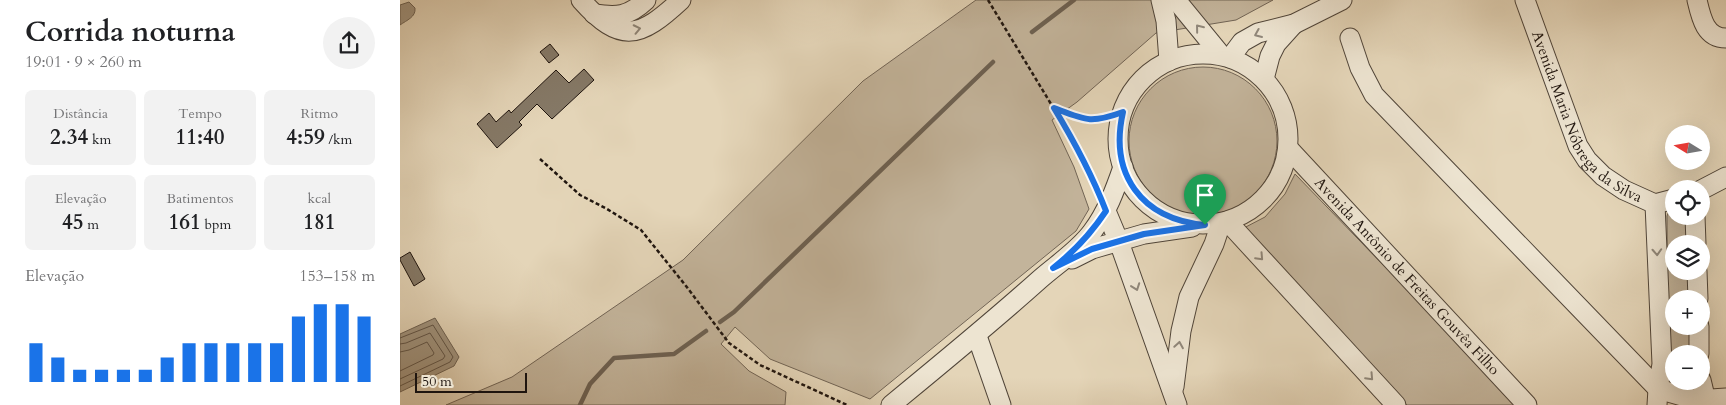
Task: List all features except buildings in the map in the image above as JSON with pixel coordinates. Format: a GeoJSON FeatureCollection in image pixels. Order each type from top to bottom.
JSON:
{"type":"FeatureCollection","features":[{"type":"Feature","properties":{"kind":"street"},"geometry":{"type":"LineString","coordinates":[[588,7],[614,16],[631,13],[646,0]]}},
{"type":"Feature","properties":{"kind":"street"},"geometry":{"type":"LineString","coordinates":[[588,7],[605,24],[620,31],[634,31],[648,27],[662,18],[681,0]]}},
{"type":"Feature","properties":{"kind":"street"},"geometry":{"type":"LineString","coordinates":[[1161,0],[1166,20],[1169,61]]}},
{"type":"Feature","properties":{"kind":"street"},"geometry":{"type":"LineString","coordinates":[[1176,0],[1225,57]]}},
{"type":"Feature","properties":{"kind":"street"},"geometry":{"type":"LineString","coordinates":[[1225,57],[1242,42],[1258,33],[1294,24],[1342,0]]}},
{"type":"Feature","properties":{"kind":"street","name":"Avenida Maria Nóbrega da Silva"},"geometry":{"type":"LineString","coordinates":[[1525,0],[1578,146],[1587,160],[1603,176],[1624,190],[1655,204],[1665,201]]}},
{"type":"Feature","properties":{"kind":"street"},"geometry":{"type":"LineString","coordinates":[[1697,0],[1704,25],[1711,34],[1724,38]]}},
{"type":"Feature","properties":{"kind":"street"},"geometry":{"type":"LineString","coordinates":[[1264,79],[1270,56],[1276,44],[1294,24]]}},
{"type":"Feature","properties":{"kind":"street"},"geometry":{"type":"LineString","coordinates":[[1350,38],[1360,68],[1374,95],[1683,400],[1726,398]]}},
{"type":"Feature","properties":{"kind":"street"},"geometry":{"type":"LineString","coordinates":[[1053,268],[1092,249],[1144,234],[1218,223],[1250,211],[1268,194],[1281,173],[1288,148],[1287,123],[1279,99],[1264,79],[1248,66],[1225,57],[1195,54],[1169,61],[1151,72],[1136,87],[1123,112],[1119,130],[1119,149],[1123,167],[1141,198],[1154,209],[1170,218],[1187,223],[1218,223],[1396,405]]}},
{"type":"Feature","properties":{"kind":"street","name":"Avenida Antônio de Freitas Gouvêa Filho"},"geometry":{"type":"LineString","coordinates":[[1288,148],[1527,405]]}},
{"type":"Feature","properties":{"kind":"street"},"geometry":{"type":"LineString","coordinates":[[891,405],[977,336],[1073,252],[1106,211],[1123,167]]}},
{"type":"Feature","properties":{"kind":"street"},"geometry":{"type":"LineString","coordinates":[[1710,185],[1726,177]]}},
{"type":"Feature","properties":{"kind":"street"},"geometry":{"type":"LineString","coordinates":[[1655,204],[1662,364],[1683,400]]}},
{"type":"Feature","properties":{"kind":"street"},"geometry":{"type":"LineString","coordinates":[[1106,211],[1176,399]]}},
{"type":"Feature","properties":{"kind":"street"},"geometry":{"type":"LineString","coordinates":[[1176,399],[1181,332],[1190,297],[1214,244],[1218,223]]}},
{"type":"Feature","properties":{"kind":"street"},"geometry":{"type":"LineString","coordinates":[[977,336],[1001,405]]}},
{"type":"Feature","properties":{"kind":"street"},"geometry":{"type":"LineString","coordinates":[[1683,400],[1692,390]]}},
{"type":"Feature","properties":{"kind":"path"},"geometry":{"type":"LineString","coordinates":[[988,0],[1068,132],[1096,184],[1106,211]]}},
{"type":"Feature","properties":{"kind":"path"},"geometry":{"type":"LineString","coordinates":[[1054,108],[1086,120],[1106,118],[1123,112]]}},
{"type":"Feature","properties":{"kind":"path"},"geometry":{"type":"LineString","coordinates":[[540,159],[580,195],[641,230],[729,343],[760,365],[847,405]]}},
{"type":"Feature","properties":{"kind":"shaded area"},"geometry":{"type":"Polygon","coordinates":[[[976,0],[1273,0],[1236,20],[1156,33],[1077,102],[1052,120],[1074,167],[1089,209],[1076,231],[870,399],[770,359],[735,327],[721,344],[749,371],[786,392],[785,405],[446,405],[512,377],[683,260],[863,81],[976,0]]]}},
{"type":"Feature","properties":{"kind":"shaded area"},"geometry":{"type":"Polygon","coordinates":[[[1203,67],[1231,73],[1255,89],[1271,113],[1277,141],[1271,169],[1255,193],[1231,209],[1203,215],[1175,209],[1151,193],[1135,169],[1129,141],[1135,113],[1151,89],[1175,73],[1203,67]]]}},
{"type":"Feature","properties":{"kind":"shaded area"},"geometry":{"type":"Polygon","coordinates":[[[1295,174],[1519,405],[1407,405],[1240,230],[1265,217],[1285,194],[1295,174]]]}},
{"type":"Feature","properties":{"kind":"shaded area"},"geometry":{"type":"Polygon","coordinates":[[[1667,225],[1688,225],[1689,235],[1667,235],[1667,225]]]}},
{"type":"Feature","properties":{"kind":"shaded area"},"geometry":{"type":"Polygon","coordinates":[[[1667,280],[1689,280],[1690,290],[1668,290],[1667,280]]]}},
{"type":"Feature","properties":{"kind":"shaded area"},"geometry":{"type":"Polygon","coordinates":[[[1668,335],[1690,335],[1690,345],[1668,345],[1668,335]]]}},
{"type":"Feature","properties":{"kind":"water"},"geometry":{"type":"Polygon","coordinates":[[[409,2],[415,8],[414,14],[400,25],[400,5],[409,2]]]}},
{"type":"Feature","properties":{"kind":"water"},"geometry":{"type":"Polygon","coordinates":[[[435,318],[459,357],[454,366],[400,392],[400,334],[435,318]]]}},
{"type":"Feature","properties":{"kind":"waterway"},"geometry":{"type":"LineString","coordinates":[[1032,32],[1074,0]]}},
{"type":"Feature","properties":{"kind":"waterway"},"geometry":{"type":"LineString","coordinates":[[720,322],[734,312],[993,62]]}},
{"type":"Feature","properties":{"kind":"waterway"},"geometry":{"type":"LineString","coordinates":[[580,405],[590,384],[614,358],[674,354],[706,331]]}},
{"type":"Feature","properties":{"kind":"route"},"geometry":{"type":"LineString","coordinates":[[1054,108],[1086,120],[1106,118],[1123,112],[1119,130],[1119,149],[1123,167],[1141,198],[1154,209],[1170,218],[1187,223],[1205,225],[1144,234],[1092,249],[1053,268],[1073,252],[1091,233],[1106,211],[1096,184],[1054,108]]}}]}
